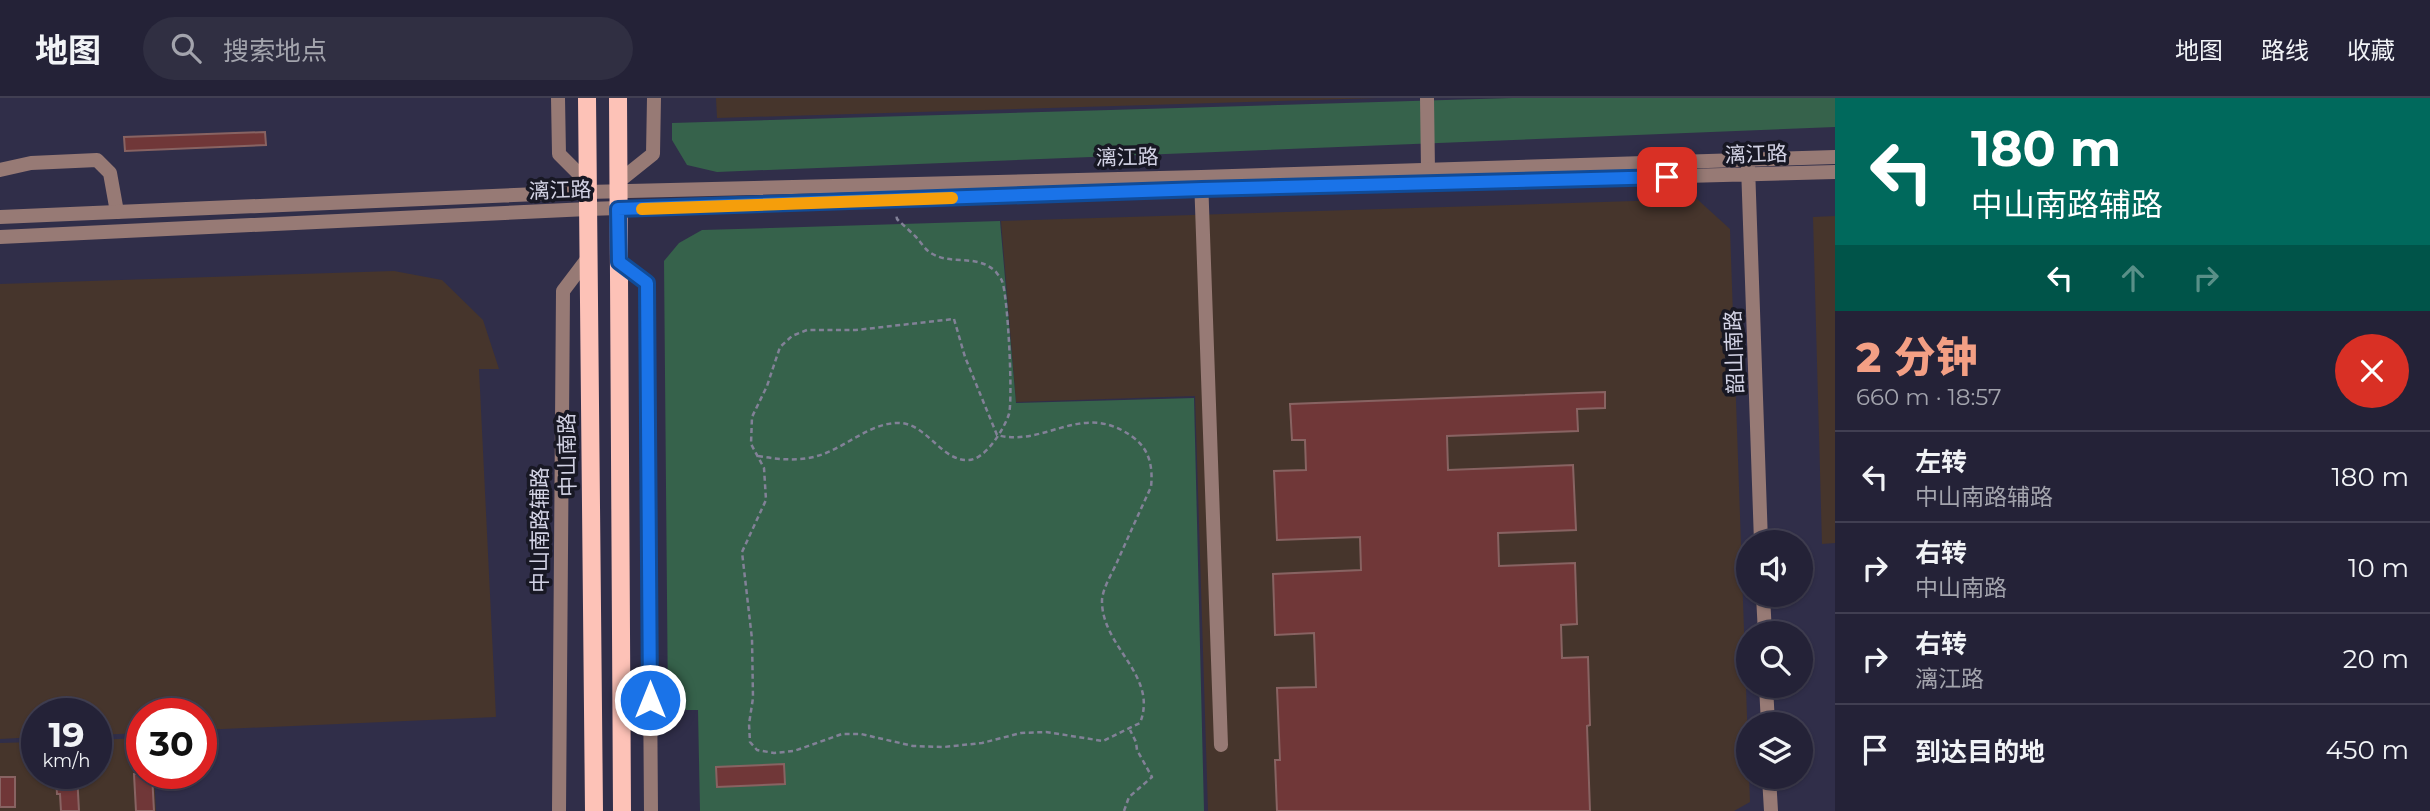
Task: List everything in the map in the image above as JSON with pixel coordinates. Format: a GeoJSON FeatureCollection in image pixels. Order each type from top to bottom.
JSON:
{"type":"FeatureCollection","features":[{"type":"Feature","properties":{"kind":"main road","name":"中山南路"},"geometry":{"type":"LineString","coordinates":[[587,98],[594,811]]}},
{"type":"Feature","properties":{"kind":"main road"},"geometry":{"type":"LineString","coordinates":[[618,98],[622,811]]}},
{"type":"Feature","properties":{"kind":"street"},"geometry":{"type":"LineString","coordinates":[[558,98],[559,155],[588,194]]}},
{"type":"Feature","properties":{"kind":"street"},"geometry":{"type":"LineString","coordinates":[[619,187],[653,154],[654,98]]}},
{"type":"Feature","properties":{"kind":"street"},"geometry":{"type":"LineString","coordinates":[[1427,98],[1428,170]]}},
{"type":"Feature","properties":{"kind":"street","name":"漓江路"},"geometry":{"type":"LineString","coordinates":[[0,237],[588,194],[619,187],[1201,183],[1749,168],[1835,157]]}},
{"type":"Feature","properties":{"kind":"street"},"geometry":{"type":"LineString","coordinates":[[0,170],[31,163],[97,160],[110,173],[117,212]]}},
{"type":"Feature","properties":{"kind":"street","name":"漓江路"},"geometry":{"type":"LineString","coordinates":[[0,217],[588,194],[618,209],[893,200],[1428,170],[1749,168],[1835,172]]}},
{"type":"Feature","properties":{"kind":"street","name":"韶山南路"},"geometry":{"type":"LineString","coordinates":[[1749,168],[1761,530]]}},
{"type":"Feature","properties":{"kind":"street"},"geometry":{"type":"LineString","coordinates":[[1201,183],[1221,745]]}},
{"type":"Feature","properties":{"kind":"street","name":"中山南路辅路"},"geometry":{"type":"LineString","coordinates":[[559,811],[563,291],[588,258]]}},
{"type":"Feature","properties":{"kind":"street"},"geometry":{"type":"LineString","coordinates":[[619,262],[647,283],[651,811]]}},
{"type":"Feature","properties":{"kind":"street"},"geometry":{"type":"LineString","coordinates":[[1770,789],[1771,811]]}},
{"type":"Feature","properties":{"kind":"path"},"geometry":{"type":"LineString","coordinates":[[758,456],[784,460],[805,458],[826,453],[882,425],[901,423],[923,433],[954,457],[969,460],[982,457],[1008,417],[1012,392],[1002,281],[987,265],[930,253],[897,219],[893,200]]}},
{"type":"Feature","properties":{"kind":"path"},"geometry":{"type":"LineString","coordinates":[[954,318],[968,367],[997,435],[1023,438],[1073,424],[1101,423],[1126,432],[1140,443],[1148,455],[1152,471],[1151,487],[1102,597],[1111,631],[1144,693],[1146,704],[1140,723],[1103,741],[1046,732],[1021,733],[982,743],[944,747],[914,746],[861,734],[842,734],[794,751],[774,753],[757,750],[750,742],[749,724],[753,698],[752,639],[742,552],[766,500],[764,468],[751,444],[752,417],[767,386],[780,347],[792,336],[807,330],[856,330],[954,318]]}},
{"type":"Feature","properties":{"kind":"path"},"geometry":{"type":"LineString","coordinates":[[1124,811],[1129,797],[1152,777],[1137,750],[1130,730]]}},
{"type":"Feature","properties":{"kind":"shaded area"},"geometry":{"type":"Polygon","coordinates":[[[716,98],[1378,98],[717,118],[716,98]]]}},
{"type":"Feature","properties":{"kind":"shaded area"},"geometry":{"type":"Polygon","coordinates":[[[1697,199],[1730,229],[1741,530],[1736,530],[1736,607],[1743,607],[1744,621],[1736,621],[1736,698],[1746,698],[1747,712],[1736,712],[1736,789],[1750,789],[1750,802],[1734,811],[1208,811],[1195,396],[1016,402],[1001,221],[1697,199]]]}},
{"type":"Feature","properties":{"kind":"shaded area"},"geometry":{"type":"Polygon","coordinates":[[[1835,216],[1835,543],[1822,544],[1813,217],[1835,216]]]}},
{"type":"Feature","properties":{"kind":"shaded area"},"geometry":{"type":"Polygon","coordinates":[[[394,271],[442,280],[483,320],[499,369],[479,369],[496,717],[217,729],[217,698],[126,698],[126,734],[112,734],[112,698],[21,698],[21,738],[0,739],[0,284],[394,271]]]}},
{"type":"Feature","properties":{"kind":"shaded area"},"geometry":{"type":"Polygon","coordinates":[[[112,739],[126,739],[126,789],[155,789],[156,811],[0,811],[0,743],[21,742],[21,789],[112,789],[112,739]]]}},
{"type":"Feature","properties":{"kind":"green space"},"geometry":{"type":"Polygon","coordinates":[[[1512,98],[1835,98],[1835,127],[717,172],[687,165],[672,140],[672,123],[1512,98]]]}},
{"type":"Feature","properties":{"kind":"green space"},"geometry":{"type":"Polygon","coordinates":[[[1000,221],[1016,403],[1194,398],[1204,811],[700,811],[698,710],[668,710],[664,261],[679,243],[702,230],[1000,221]]]}},
{"type":"Feature","properties":{"kind":"building"},"geometry":{"type":"Polygon","coordinates":[[[265,132],[266,145],[125,151],[124,137],[265,132]]]}},
{"type":"Feature","properties":{"kind":"building"},"geometry":{"type":"Polygon","coordinates":[[[1605,392],[1605,408],[1577,409],[1578,431],[1447,436],[1448,470],[1573,465],[1576,530],[1498,533],[1499,566],[1575,563],[1577,624],[1561,625],[1562,658],[1588,657],[1590,811],[1277,811],[1275,760],[1280,760],[1277,688],[1316,687],[1314,633],[1275,635],[1273,574],[1361,570],[1360,537],[1277,540],[1274,471],[1306,470],[1305,440],[1292,440],[1290,404],[1605,392]]]}},
{"type":"Feature","properties":{"kind":"building"},"geometry":{"type":"Polygon","coordinates":[[[784,764],[785,784],[717,787],[716,767],[784,764]]]}},
{"type":"Feature","properties":{"kind":"building"},"geometry":{"type":"Polygon","coordinates":[[[0,777],[15,777],[15,807],[0,807],[0,777]]]}},
{"type":"Feature","properties":{"kind":"building"},"geometry":{"type":"Polygon","coordinates":[[[57,789],[78,789],[79,811],[61,811],[60,794],[57,794],[57,789]]]}},
{"type":"Feature","properties":{"kind":"building"},"geometry":{"type":"Polygon","coordinates":[[[135,789],[153,789],[154,811],[136,811],[135,789]]]}},
{"type":"Feature","properties":{"kind":"slow traffic"},"geometry":{"type":"LineString","coordinates":[[642,209],[952,198]]}},
{"type":"Feature","properties":{"kind":"route"},"geometry":{"type":"LineString","coordinates":[[650,700],[647,283],[619,262],[618,209],[1202,189],[1667,177]]}}]}
